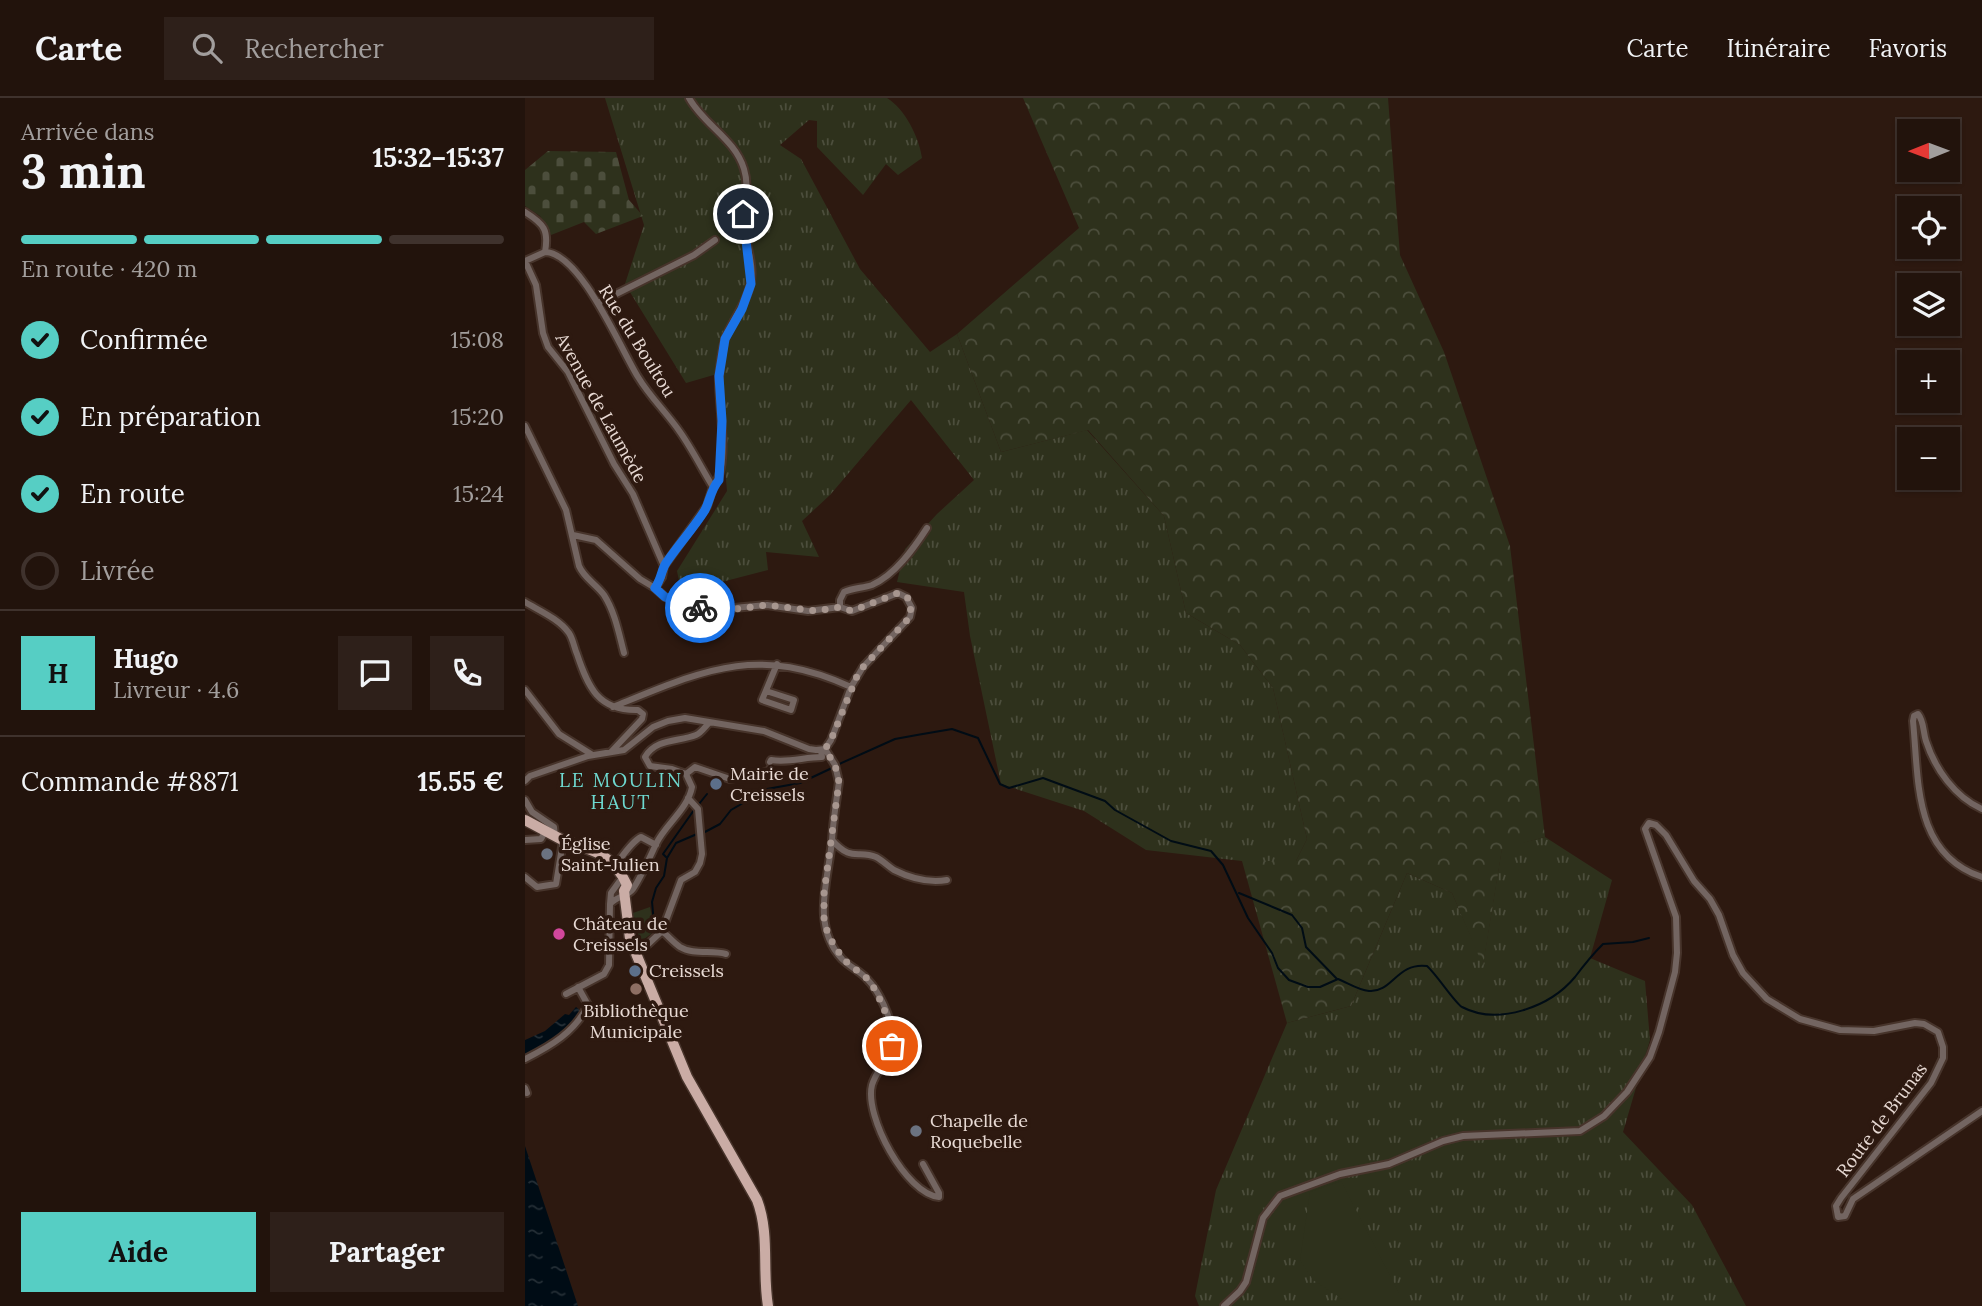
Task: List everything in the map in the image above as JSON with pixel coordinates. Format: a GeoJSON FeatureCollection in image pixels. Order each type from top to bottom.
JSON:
{"type":"FeatureCollection","features":[{"type":"Feature","properties":{"kind":"main road"},"geometry":{"type":"LineString","coordinates":[[525,820],[606,864],[620,881],[628,929],[692,1088],[757,1200],[763,1220],[764,1279],[768,1306]]}},
{"type":"Feature","properties":{"kind":"street"},"geometry":{"type":"LineString","coordinates":[[655,588],[662,578],[664,566],[688,536],[719,480],[722,421],[719,376],[725,339],[742,309],[751,284],[743,214],[747,194],[745,172],[739,155],[730,143],[702,118],[689,98]]}},
{"type":"Feature","properties":{"kind":"street"},"geometry":{"type":"LineString","coordinates":[[525,212],[536,219],[548,236],[545,252],[525,261]]}},
{"type":"Feature","properties":{"kind":"street"},"geometry":{"type":"LineString","coordinates":[[598,303],[694,255],[715,240]]}},
{"type":"Feature","properties":{"kind":"street","name":"Rue du Boultou"},"geometry":{"type":"LineString","coordinates":[[545,252],[552,252],[570,264],[598,303],[638,377],[680,432],[713,487]]}},
{"type":"Feature","properties":{"kind":"street","name":"Avenue de Laumède"},"geometry":{"type":"LineString","coordinates":[[525,261],[536,285],[543,333],[548,346],[568,372],[614,464],[633,494],[664,566]]}},
{"type":"Feature","properties":{"kind":"street"},"geometry":{"type":"LineString","coordinates":[[525,426],[566,510],[575,554],[582,573],[606,598],[624,653]]}},
{"type":"Feature","properties":{"kind":"street"},"geometry":{"type":"LineString","coordinates":[[840,607],[839,600],[844,592],[873,584],[885,577],[910,553],[927,528]]}},
{"type":"Feature","properties":{"kind":"street"},"geometry":{"type":"LineString","coordinates":[[573,535],[596,540],[665,597],[712,610],[767,605],[817,611],[840,607],[855,610],[898,593],[907,597],[911,603],[910,617],[863,667],[850,686],[833,736],[823,749],[822,757],[804,757],[787,762],[771,760],[770,771],[737,779],[695,767],[686,774]]}},
{"type":"Feature","properties":{"kind":"street"},"geometry":{"type":"LineString","coordinates":[[525,602],[551,617],[568,632],[592,692],[613,707],[638,710],[643,714],[642,719],[611,751]]}},
{"type":"Feature","properties":{"kind":"street"},"geometry":{"type":"LineString","coordinates":[[613,707],[725,667],[741,664],[799,667],[850,686]]}},
{"type":"Feature","properties":{"kind":"street"},"geometry":{"type":"LineString","coordinates":[[766,691],[794,701],[791,710],[762,700],[776,664]]}},
{"type":"Feature","properties":{"kind":"street"},"geometry":{"type":"LineString","coordinates":[[525,690],[559,734],[593,755]]}},
{"type":"Feature","properties":{"kind":"street"},"geometry":{"type":"LineString","coordinates":[[1982,809],[1966,801],[1954,790],[1927,743],[1922,717],[1918,714],[1914,716],[1922,806],[1933,839],[1946,857],[1957,866],[1982,877]]}},
{"type":"Feature","properties":{"kind":"street"},"geometry":{"type":"LineString","coordinates":[[525,781],[548,769],[593,755],[624,750],[653,727],[685,718],[764,732],[809,748],[823,749]]}},
{"type":"Feature","properties":{"kind":"street"},"geometry":{"type":"LineString","coordinates":[[620,881],[632,890],[692,787],[686,774],[650,766],[646,761],[647,753],[670,740],[698,734],[708,724]]}},
{"type":"Feature","properties":{"kind":"street"},"geometry":{"type":"LineString","coordinates":[[823,749],[835,767],[839,782],[823,907],[828,935],[843,959],[869,980],[893,1030],[892,1046],[871,1086],[875,1116],[882,1139],[904,1172],[934,1197],[939,1197],[923,1164]]}},
{"type":"Feature","properties":{"kind":"street"},"geometry":{"type":"LineString","coordinates":[[636,952],[662,931],[681,880],[695,873],[700,863],[698,809],[688,798]]}},
{"type":"Feature","properties":{"kind":"street"},"geometry":{"type":"LineString","coordinates":[[525,800],[532,812],[554,827],[557,878],[556,884],[539,890],[526,879]]}},
{"type":"Feature","properties":{"kind":"street","name":"Route de Brunas"},"geometry":{"type":"LineString","coordinates":[[1224,1306],[1246,1282],[1263,1218],[1280,1196],[1340,1174],[1389,1164],[1443,1141],[1463,1136],[1580,1131],[1604,1116],[1627,1092],[1650,1057],[1675,972],[1677,953],[1676,917],[1653,847],[1644,829],[1649,823],[1656,825],[1666,835],[1686,870],[1710,899],[1743,973],[1767,999],[1814,1024],[1856,1032],[1924,1024],[1938,1032],[1942,1040],[1943,1058],[1931,1083],[1841,1198],[1836,1206],[1838,1217],[1845,1216],[1853,1199],[1982,1111]]}},
{"type":"Feature","properties":{"kind":"street"},"geometry":{"type":"LineString","coordinates":[[525,840],[554,837]]}},
{"type":"Feature","properties":{"kind":"street"},"geometry":{"type":"LineString","coordinates":[[610,904],[615,899],[625,855],[632,841],[642,837],[656,845]]}},
{"type":"Feature","properties":{"kind":"street"},"geometry":{"type":"LineString","coordinates":[[832,841],[846,853],[874,856],[906,875],[936,882],[947,880]]}},
{"type":"Feature","properties":{"kind":"street"},"geometry":{"type":"LineString","coordinates":[[566,994],[604,974],[609,965],[611,893],[620,881]]}},
{"type":"Feature","properties":{"kind":"street"},"geometry":{"type":"LineString","coordinates":[[662,931],[680,947],[689,951],[726,954]]}},
{"type":"Feature","properties":{"kind":"street"},"geometry":{"type":"LineString","coordinates":[[525,1059],[566,1034],[581,1019],[587,1005],[578,987]]}},
{"type":"Feature","properties":{"kind":"green space"},"geometry":{"type":"Polygon","coordinates":[[[605,98],[887,98],[900,109],[918,141],[922,158],[898,175],[886,164],[863,195],[817,147],[817,121],[809,120],[780,145],[801,159],[860,269],[930,352],[957,334],[1001,452],[1087,430],[1164,516],[1186,613],[1240,645],[1273,688],[1307,839],[1296,861],[1242,861],[1146,850],[1084,811],[1001,784],[970,636],[964,592],[897,582],[905,549],[937,514],[974,480],[911,400],[830,495],[802,521],[819,557],[766,552],[768,570],[714,584],[705,578],[700,580],[700,592],[681,591],[677,571],[727,491],[717,374],[686,383],[625,284],[644,225],[605,98]]]}},
{"type":"Feature","properties":{"kind":"green space"},"geometry":{"type":"Polygon","coordinates":[[[1023,98],[1388,98],[1400,255],[1444,352],[1510,546],[1545,837],[1502,849],[1483,966],[1452,893],[1407,873],[1351,1006],[1287,1023],[1242,861],[1296,861],[1307,839],[1273,688],[1240,645],[1186,613],[1164,516],[1088,430],[1001,452],[957,334],[1079,228],[1023,98]]]}},
{"type":"Feature","properties":{"kind":"green space"},"geometry":{"type":"Polygon","coordinates":[[[548,151],[616,152],[629,200],[643,216],[596,234],[584,222],[551,235],[540,216],[525,206],[525,170],[548,151]]]}},
{"type":"Feature","properties":{"kind":"green space"},"geometry":{"type":"Polygon","coordinates":[[[1545,837],[1612,880],[1590,958],[1645,981],[1650,1040],[1623,1132],[1692,1205],[1746,1306],[1199,1306],[1195,1296],[1216,1190],[1287,1023],[1351,1006],[1407,873],[1452,893],[1483,964],[1502,848],[1545,837]]]}},
{"type":"Feature","properties":{"kind":"green space"},"geometry":{"type":"Polygon","coordinates":[[[650,907],[655,931],[640,942],[633,913],[650,907]]]}},
{"type":"Feature","properties":{"kind":"green space"},"geometry":{"type":"Polygon","coordinates":[[[1341,1181],[1399,1293],[1385,1306],[1353,1306],[1313,1280],[1300,1260],[1310,1192],[1341,1181]]]}},
{"type":"Feature","properties":{"kind":"water"},"geometry":{"type":"Polygon","coordinates":[[[576,1007],[582,1012],[568,1030],[525,1056],[525,1040],[545,1031],[576,1007]]]}},
{"type":"Feature","properties":{"kind":"water"},"geometry":{"type":"Polygon","coordinates":[[[525,1146],[578,1306],[525,1306],[525,1146]]]}},
{"type":"Feature","properties":{"kind":"waterway"},"geometry":{"type":"LineString","coordinates":[[837,765],[895,739],[952,729],[978,738],[1000,784],[1009,788],[1043,778],[1105,801],[1115,810],[1171,841],[1211,851],[1223,865],[1248,918],[1272,953],[1278,968],[1289,980],[1308,987],[1320,987],[1338,979],[1361,989],[1377,990],[1409,968],[1427,966],[1462,1007],[1491,1015],[1507,1014],[1538,1005],[1552,997],[1575,977],[1603,944],[1649,938]]}},
{"type":"Feature","properties":{"kind":"waterway"},"geometry":{"type":"LineString","coordinates":[[703,833],[720,824],[731,810],[767,789],[800,783],[832,768]]}},
{"type":"Feature","properties":{"kind":"waterway"},"geometry":{"type":"LineString","coordinates":[[699,804],[707,794]]}},
{"type":"Feature","properties":{"kind":"waterway"},"geometry":{"type":"LineString","coordinates":[[666,857],[663,854],[694,810]]}},
{"type":"Feature","properties":{"kind":"waterway"},"geometry":{"type":"LineString","coordinates":[[655,933],[652,902],[656,888],[664,876],[667,858],[676,843],[697,834]]}},
{"type":"Feature","properties":{"kind":"waterway"},"geometry":{"type":"LineString","coordinates":[[1239,893],[1292,915],[1302,928],[1306,947],[1337,979]]}},
{"type":"Feature","properties":{"kind":"way so far"},"geometry":{"type":"LineString","coordinates":[[700,608],[728,610],[767,605],[809,611],[840,607],[852,611],[898,593],[907,597],[911,603],[910,617],[857,676],[829,746],[825,749],[835,765],[839,782],[824,893],[824,918],[828,935],[838,952],[869,980],[877,993],[893,1030],[892,1046]]}},
{"type":"Feature","properties":{"kind":"place","name":"Mairie de Creissels"},"geometry":{"type":"Point","coordinates":[716,784]}},
{"type":"Feature","properties":{"kind":"place","name":"Église Saint-Julien"},"geometry":{"type":"Point","coordinates":[547,854]}},
{"type":"Feature","properties":{"kind":"place","name":"Château de Creissels"},"geometry":{"type":"Point","coordinates":[559,934]}},
{"type":"Feature","properties":{"kind":"place","name":"Creissels"},"geometry":{"type":"Point","coordinates":[635,971]}},
{"type":"Feature","properties":{"kind":"place","name":"Bibliothèque Municipale"},"geometry":{"type":"Point","coordinates":[636,989]}},
{"type":"Feature","properties":{"kind":"place","name":"Chapelle de Roquebelle"},"geometry":{"type":"Point","coordinates":[916,1131]}},
{"type":"Feature","properties":{"kind":"district","name":"LE MOULIN HAUT"},"geometry":{"type":"Point","coordinates":[621,791]}},
{"type":"Feature","properties":{"kind":"route"},"geometry":{"type":"LineString","coordinates":[[700,608],[665,597],[655,588],[662,578],[664,566],[688,536],[719,480],[722,421],[719,376],[725,339],[742,309],[751,284],[743,214]]}}]}
